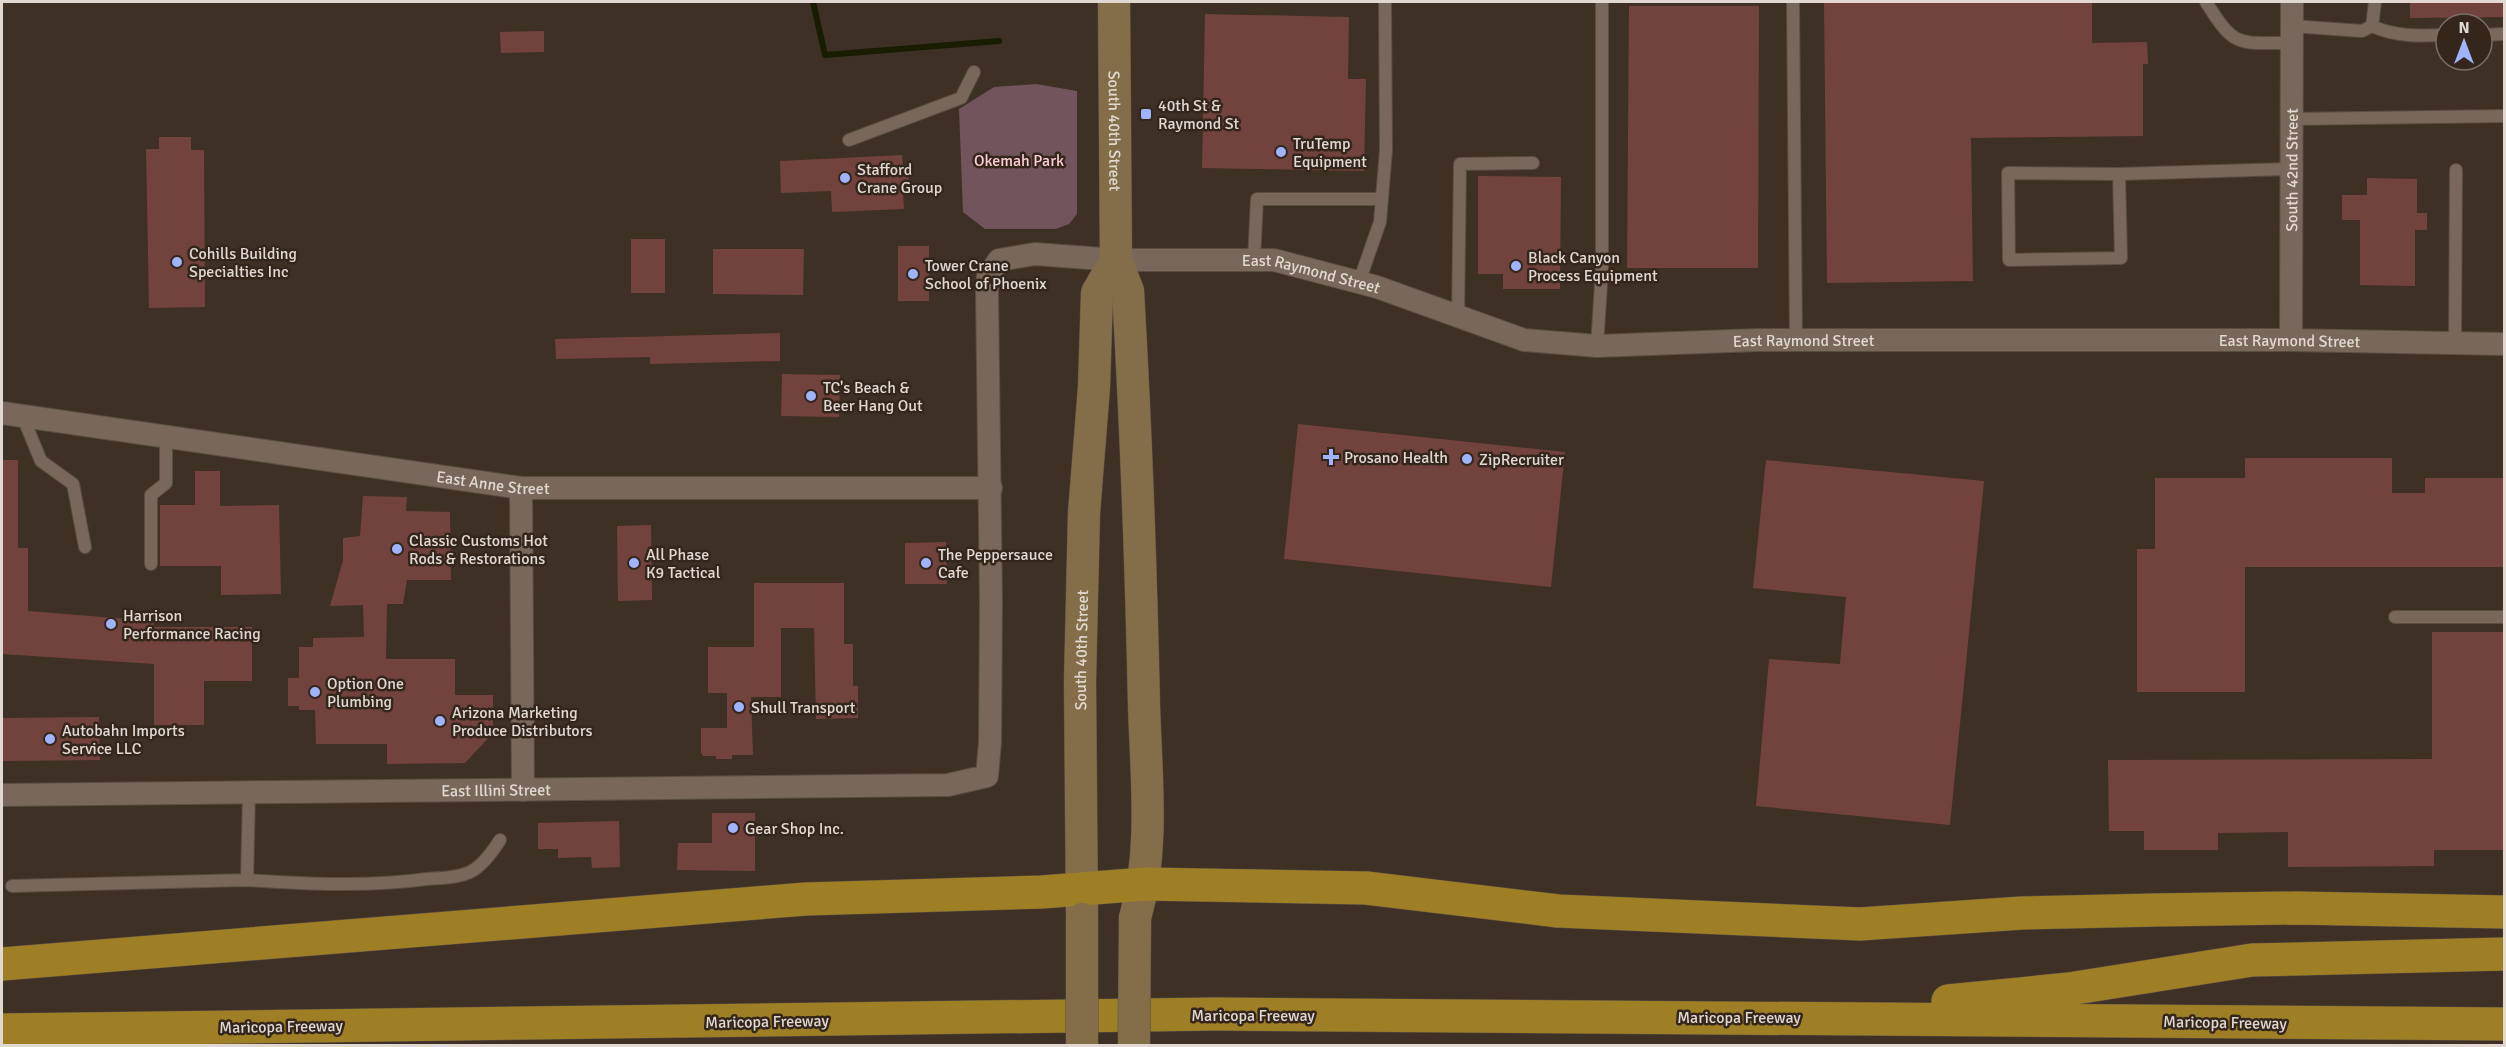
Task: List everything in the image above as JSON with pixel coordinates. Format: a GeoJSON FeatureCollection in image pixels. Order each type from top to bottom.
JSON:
{"type":"FeatureCollection","features":[{"type":"Feature","properties":{"kind":"highway"},"geometry":{"type":"LineString","coordinates":[[2,964],[806,899],[1042,892],[1081,903],[1145,884],[1366,888],[1558,911],[1860,924],[2022,913],[2145,910],[2296,908],[2505,912]]}},
{"type":"Feature","properties":{"kind":"highway"},"geometry":{"type":"LineString","coordinates":[[1781,1017],[2069,989],[2252,960],[2505,954]]}},
{"type":"Feature","properties":{"kind":"highway","name":"Maricopa Freeway"},"geometry":{"type":"LineString","coordinates":[[2,1030],[1216,1014],[2505,1024]]}},
{"type":"Feature","properties":{"kind":"main road","name":"South 40th Street"},"geometry":{"type":"LineString","coordinates":[[1114,2],[1116,260],[1128,291],[1134,390],[1144,682],[1147,850],[1145,884],[1135,918],[1134,1046]]}},
{"type":"Feature","properties":{"kind":"main road","name":"South 40th Street"},"geometry":{"type":"LineString","coordinates":[[1082,1046],[1083,513],[1094,387],[1097,293],[1116,260]]}},
{"type":"Feature","properties":{"kind":"street","name":"South 42nd Street"},"geometry":{"type":"LineString","coordinates":[[2291,340],[2292,2]]}},
{"type":"Feature","properties":{"kind":"street"},"geometry":{"type":"LineString","coordinates":[[990,488],[988,276],[999,260],[1035,254],[1116,260]]}},
{"type":"Feature","properties":{"kind":"street","name":"East Raymond Street"},"geometry":{"type":"LineString","coordinates":[[1116,260],[1274,260],[1359,282],[1524,340],[1597,346],[1796,340],[2291,340],[2505,344]]}},
{"type":"Feature","properties":{"kind":"street","name":"East Anne Street"},"geometry":{"type":"LineString","coordinates":[[12,414],[521,488],[990,488]]}},
{"type":"Feature","properties":{"kind":"street"},"geometry":{"type":"LineString","coordinates":[[521,488],[523,790]]}},
{"type":"Feature","properties":{"kind":"street","name":"East Illini Street"},"geometry":{"type":"LineString","coordinates":[[2,795],[948,785],[987,776],[990,742],[990,488]]}},
{"type":"Feature","properties":{"kind":"lane"},"geometry":{"type":"LineString","coordinates":[[1359,282],[1380,222],[1386,150],[1385,2]]}},
{"type":"Feature","properties":{"kind":"lane"},"geometry":{"type":"LineString","coordinates":[[1597,346],[1602,269],[1602,2]]}},
{"type":"Feature","properties":{"kind":"lane"},"geometry":{"type":"LineString","coordinates":[[1793,2],[1793,241],[1796,340]]}},
{"type":"Feature","properties":{"kind":"lane"},"geometry":{"type":"LineString","coordinates":[[2206,2],[2224,30],[2236,40],[2362,31],[2372,26]]}},
{"type":"Feature","properties":{"kind":"lane"},"geometry":{"type":"LineString","coordinates":[[2372,26],[2375,2]]}},
{"type":"Feature","properties":{"kind":"lane"},"geometry":{"type":"LineString","coordinates":[[2372,26],[2388,33],[2408,36],[2434,35]]}},
{"type":"Feature","properties":{"kind":"lane"},"geometry":{"type":"LineString","coordinates":[[849,140],[961,98],[974,72]]}},
{"type":"Feature","properties":{"kind":"lane"},"geometry":{"type":"LineString","coordinates":[[2292,119],[2505,116]]}},
{"type":"Feature","properties":{"kind":"lane"},"geometry":{"type":"LineString","coordinates":[[1458,318],[1460,164],[1533,163]]}},
{"type":"Feature","properties":{"kind":"lane"},"geometry":{"type":"LineString","coordinates":[[2119,174],[2121,258],[2009,260],[2008,173],[2119,174],[2292,169]]}},
{"type":"Feature","properties":{"kind":"lane"},"geometry":{"type":"LineString","coordinates":[[2455,343],[2456,170]]}},
{"type":"Feature","properties":{"kind":"lane"},"geometry":{"type":"LineString","coordinates":[[1254,260],[1257,199],[1382,199]]}},
{"type":"Feature","properties":{"kind":"lane"},"geometry":{"type":"LineString","coordinates":[[12,414],[41,461],[73,484],[85,548]]}},
{"type":"Feature","properties":{"kind":"lane"},"geometry":{"type":"LineString","coordinates":[[151,564],[151,495],[166,483],[166,435]]}},
{"type":"Feature","properties":{"kind":"lane"},"geometry":{"type":"LineString","coordinates":[[2395,617],[2505,617]]}},
{"type":"Feature","properties":{"kind":"lane"},"geometry":{"type":"LineString","coordinates":[[247,880],[249,793]]}},
{"type":"Feature","properties":{"kind":"lane"},"geometry":{"type":"LineString","coordinates":[[12,886],[247,880],[315,884],[391,884],[454,876],[472,871],[492,854],[501,840]]}},
{"type":"Feature","properties":{"kind":"green space","name":"Okemah Park"},"geometry":{"type":"Polygon","coordinates":[[[1036,84],[1077,91],[1077,214],[1069,224],[1056,229],[985,229],[963,212],[959,109],[994,87],[1036,84]]]}},
{"type":"Feature","properties":{"kind":"building"},"geometry":{"type":"Polygon","coordinates":[[[1824,2],[2092,2],[2092,43],[2147,42],[2148,64],[2143,64],[2143,136],[1971,138],[1973,281],[1827,283],[1824,2]]]}},
{"type":"Feature","properties":{"kind":"building"},"geometry":{"type":"Polygon","coordinates":[[[2410,2],[2505,2],[2505,17],[2494,17],[2494,12],[2434,12],[2434,18],[2410,18],[2410,2]]]}},
{"type":"Feature","properties":{"kind":"building"},"geometry":{"type":"Polygon","coordinates":[[[1629,6],[1759,6],[1758,268],[1627,268],[1629,6]]]}},
{"type":"Feature","properties":{"kind":"building"},"geometry":{"type":"Polygon","coordinates":[[[1205,14],[1349,17],[1348,79],[1366,79],[1364,171],[1202,168],[1205,14]]]}},
{"type":"Feature","properties":{"kind":"building"},"geometry":{"type":"Polygon","coordinates":[[[544,31],[544,52],[501,53],[500,32],[544,31]]]}},
{"type":"Feature","properties":{"kind":"building","name":"Cohills Building Specialties Inc"},"geometry":{"type":"Polygon","coordinates":[[[159,137],[191,137],[191,150],[204,150],[205,307],[149,308],[146,149],[159,149],[159,137]]]}},
{"type":"Feature","properties":{"kind":"building","name":"Stafford Crane Group"},"geometry":{"type":"Polygon","coordinates":[[[902,155],[903,166],[908,166],[909,193],[903,194],[904,209],[832,212],[831,191],[781,193],[780,161],[902,155]]]}},
{"type":"Feature","properties":{"kind":"building"},"geometry":{"type":"Polygon","coordinates":[[[1478,176],[1561,177],[1560,289],[1503,289],[1503,274],[1478,274],[1478,176]]]}},
{"type":"Feature","properties":{"kind":"building"},"geometry":{"type":"Polygon","coordinates":[[[2367,178],[2417,179],[2417,213],[2427,213],[2427,230],[2415,230],[2415,286],[2360,285],[2360,220],[2342,220],[2342,195],[2367,195],[2367,178]]]}},
{"type":"Feature","properties":{"kind":"building"},"geometry":{"type":"Polygon","coordinates":[[[631,239],[665,239],[665,293],[631,293],[631,239]]]}},
{"type":"Feature","properties":{"kind":"building","name":"Tower Crane School of Phoenix"},"geometry":{"type":"Polygon","coordinates":[[[898,246],[929,246],[929,301],[898,301],[898,246]]]}},
{"type":"Feature","properties":{"kind":"building"},"geometry":{"type":"Polygon","coordinates":[[[713,249],[804,249],[803,295],[713,294],[713,249]]]}},
{"type":"Feature","properties":{"kind":"building"},"geometry":{"type":"Polygon","coordinates":[[[780,333],[780,361],[650,364],[650,357],[556,359],[555,339],[780,333]]]}},
{"type":"Feature","properties":{"kind":"building","name":"TC's Beach & Beer Hang Out"},"geometry":{"type":"Polygon","coordinates":[[[782,374],[840,375],[839,417],[781,416],[782,374]]]}},
{"type":"Feature","properties":{"kind":"building"},"geometry":{"type":"Polygon","coordinates":[[[1298,424],[1565,452],[1551,587],[1284,559],[1298,424]]]}},
{"type":"Feature","properties":{"kind":"building"},"geometry":{"type":"Polygon","coordinates":[[[2245,458],[2392,458],[2392,493],[2425,493],[2425,478],[2505,478],[2505,567],[2245,567],[2245,692],[2137,692],[2137,549],[2155,549],[2155,478],[2245,478],[2245,458]]]}},
{"type":"Feature","properties":{"kind":"building"},"geometry":{"type":"Polygon","coordinates":[[[2,460],[18,460],[18,548],[28,548],[28,611],[153,621],[154,627],[252,627],[252,681],[204,681],[204,725],[154,725],[154,664],[2,654],[2,460]]]}},
{"type":"Feature","properties":{"kind":"building"},"geometry":{"type":"Polygon","coordinates":[[[1766,460],[1984,481],[1950,825],[1756,806],[1769,659],[1840,664],[1846,597],[1753,588],[1766,460]]]}},
{"type":"Feature","properties":{"kind":"building"},"geometry":{"type":"Polygon","coordinates":[[[195,471],[220,471],[220,506],[279,505],[281,594],[221,595],[221,566],[160,566],[160,505],[195,505],[195,471]]]}},
{"type":"Feature","properties":{"kind":"building"},"geometry":{"type":"Polygon","coordinates":[[[363,496],[407,497],[406,511],[450,512],[451,580],[407,580],[403,604],[387,604],[386,659],[455,659],[455,695],[493,695],[493,733],[465,763],[387,764],[387,744],[316,744],[315,710],[299,710],[299,706],[288,706],[288,678],[299,678],[299,647],[313,647],[313,638],[364,637],[363,605],[330,606],[343,560],[343,538],[360,536],[363,496]]]}},
{"type":"Feature","properties":{"kind":"building","name":"All Phase K9 Tactical"},"geometry":{"type":"Polygon","coordinates":[[[651,525],[652,600],[618,601],[617,526],[651,525]]]}},
{"type":"Feature","properties":{"kind":"building","name":"The Peppersauce Cafe"},"geometry":{"type":"Polygon","coordinates":[[[946,542],[947,584],[905,584],[905,543],[946,542]]]}},
{"type":"Feature","properties":{"kind":"building"},"geometry":{"type":"Polygon","coordinates":[[[754,583],[844,583],[844,644],[853,644],[853,686],[858,686],[858,718],[816,719],[814,628],[781,628],[781,697],[751,697],[753,755],[732,755],[732,759],[703,756],[701,728],[727,728],[727,693],[708,693],[708,647],[754,647],[754,583]]]}},
{"type":"Feature","properties":{"kind":"building"},"geometry":{"type":"Polygon","coordinates":[[[2432,632],[2505,632],[2505,850],[2434,850],[2434,866],[2288,867],[2288,832],[2218,833],[2218,850],[2144,850],[2144,831],[2109,831],[2108,760],[2432,759],[2432,632]]]}},
{"type":"Feature","properties":{"kind":"building","name":"Autobahn Imports Service LLC"},"geometry":{"type":"Polygon","coordinates":[[[99,717],[100,760],[2,761],[2,718],[99,717]]]}},
{"type":"Feature","properties":{"kind":"building","name":"Gear Shop Inc."},"geometry":{"type":"Polygon","coordinates":[[[712,813],[755,813],[755,871],[677,870],[678,843],[712,843],[712,813]]]}},
{"type":"Feature","properties":{"kind":"building"},"geometry":{"type":"Polygon","coordinates":[[[619,821],[620,867],[592,868],[591,857],[558,858],[558,849],[538,849],[538,823],[619,821]]]}},
{"type":"Feature","properties":{"kind":"waterway"},"geometry":{"type":"LineString","coordinates":[[813,2],[825,55],[999,41]]}},
{"type":"Feature","properties":{"kind":"place","name":"40th St & Raymond St"},"geometry":{"type":"Point","coordinates":[1146,114]}},
{"type":"Feature","properties":{"kind":"place","name":"TruTemp Equipment"},"geometry":{"type":"Point","coordinates":[1281,152]}},
{"type":"Feature","properties":{"kind":"place","name":"Stafford Crane Group"},"geometry":{"type":"Point","coordinates":[845,178]}},
{"type":"Feature","properties":{"kind":"place","name":"Cohills Building Specialties Inc"},"geometry":{"type":"Point","coordinates":[177,262]}},
{"type":"Feature","properties":{"kind":"place","name":"Black Canyon Process Equipment"},"geometry":{"type":"Point","coordinates":[1516,266]}},
{"type":"Feature","properties":{"kind":"place","name":"Tower Crane School of Phoenix"},"geometry":{"type":"Point","coordinates":[913,274]}},
{"type":"Feature","properties":{"kind":"place","name":"TC's Beach & Beer Hang Out"},"geometry":{"type":"Point","coordinates":[811,396]}},
{"type":"Feature","properties":{"kind":"place","name":"Prosano Health"},"geometry":{"type":"Point","coordinates":[1331,457]}},
{"type":"Feature","properties":{"kind":"place","name":"ZipRecruiter"},"geometry":{"type":"Point","coordinates":[1467,459]}},
{"type":"Feature","properties":{"kind":"place","name":"Classic Customs Hot Rods & Restorations"},"geometry":{"type":"Point","coordinates":[397,549]}},
{"type":"Feature","properties":{"kind":"place","name":"All Phase K9 Tactical"},"geometry":{"type":"Point","coordinates":[634,563]}},
{"type":"Feature","properties":{"kind":"place","name":"The Peppersauce Cafe"},"geometry":{"type":"Point","coordinates":[926,563]}},
{"type":"Feature","properties":{"kind":"place","name":"Harrison Performance Racing"},"geometry":{"type":"Point","coordinates":[111,624]}},
{"type":"Feature","properties":{"kind":"place","name":"Option One Plumbing"},"geometry":{"type":"Point","coordinates":[315,692]}},
{"type":"Feature","properties":{"kind":"place","name":"Shull Transport"},"geometry":{"type":"Point","coordinates":[739,707]}},
{"type":"Feature","properties":{"kind":"place","name":"Arizona Marketing Produce Distributors"},"geometry":{"type":"Point","coordinates":[440,721]}},
{"type":"Feature","properties":{"kind":"place","name":"Autobahn Imports Service LLC"},"geometry":{"type":"Point","coordinates":[50,739]}},
{"type":"Feature","properties":{"kind":"place","name":"Gear Shop Inc."},"geometry":{"type":"Point","coordinates":[733,828]}}]}
